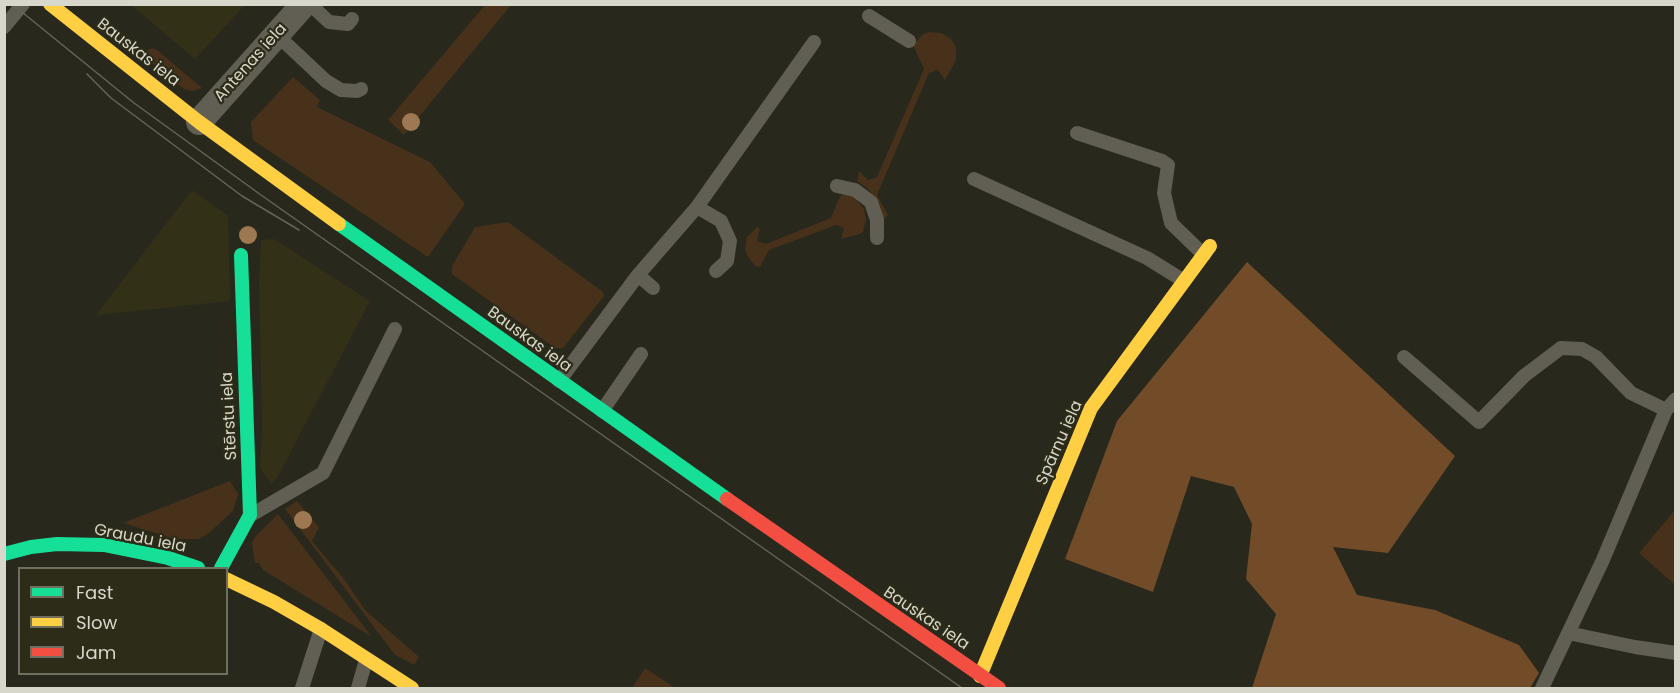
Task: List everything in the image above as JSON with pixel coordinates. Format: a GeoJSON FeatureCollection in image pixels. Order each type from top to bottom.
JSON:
{"type":"FeatureCollection","features":[{"type":"Feature","properties":{"kind":"street","name":"Bauskas iela"},"geometry":{"type":"LineString","coordinates":[[51,4],[199,122],[559,381],[999,688]]}},
{"type":"Feature","properties":{"kind":"street","name":"Antenas iela"},"geometry":{"type":"LineString","coordinates":[[199,122],[304,4]]}},
{"type":"Feature","properties":{"kind":"street","name":"Spārnu iela"},"geometry":{"type":"LineString","coordinates":[[980,676],[1091,408],[1207,250]]}},
{"type":"Feature","properties":{"kind":"street","name":"Stērstu iela"},"geometry":{"type":"LineString","coordinates":[[241,255],[250,515]]}},
{"type":"Feature","properties":{"kind":"street"},"geometry":{"type":"LineString","coordinates":[[222,567],[250,515]]}},
{"type":"Feature","properties":{"kind":"street","name":"Graudu iela"},"geometry":{"type":"LineString","coordinates":[[4,554],[31,547],[57,544],[104,545],[168,558],[195,567]]}},
{"type":"Feature","properties":{"kind":"street"},"geometry":{"type":"LineString","coordinates":[[228,580],[274,602],[321,629],[412,688]]}},
{"type":"Feature","properties":{"kind":"lane"},"geometry":{"type":"LineString","coordinates":[[4,27],[23,4]]}},
{"type":"Feature","properties":{"kind":"lane"},"geometry":{"type":"LineString","coordinates":[[310,4],[329,22],[348,24],[352,19]]}},
{"type":"Feature","properties":{"kind":"lane"},"geometry":{"type":"LineString","coordinates":[[869,16],[909,41]]}},
{"type":"Feature","properties":{"kind":"lane"},"geometry":{"type":"LineString","coordinates":[[277,35],[326,81],[341,90],[361,89]]}},
{"type":"Feature","properties":{"kind":"lane"},"geometry":{"type":"LineString","coordinates":[[559,381],[638,275],[697,207],[814,42]]}},
{"type":"Feature","properties":{"kind":"lane"},"geometry":{"type":"LineString","coordinates":[[1077,133],[1168,165],[1164,193],[1171,223],[1207,250]]}},
{"type":"Feature","properties":{"kind":"lane"},"geometry":{"type":"LineString","coordinates":[[974,179],[1147,258],[1184,282]]}},
{"type":"Feature","properties":{"kind":"lane"},"geometry":{"type":"LineString","coordinates":[[837,186],[855,190],[871,201],[877,220],[877,238]]}},
{"type":"Feature","properties":{"kind":"lane"},"geometry":{"type":"LineString","coordinates":[[697,207],[721,221],[730,241],[727,261],[716,270]]}},
{"type":"Feature","properties":{"kind":"lane"},"geometry":{"type":"LineString","coordinates":[[638,275],[653,288]]}},
{"type":"Feature","properties":{"kind":"lane"},"geometry":{"type":"LineString","coordinates":[[250,515],[323,472],[394,329]]}},
{"type":"Feature","properties":{"kind":"lane"},"geometry":{"type":"LineString","coordinates":[[1404,357],[1479,422],[1524,376],[1562,348],[1581,349],[1596,357],[1631,393],[1671,405],[1602,562],[1542,688]]}},
{"type":"Feature","properties":{"kind":"lane"},"geometry":{"type":"LineString","coordinates":[[602,411],[641,354]]}},
{"type":"Feature","properties":{"kind":"lane"},"geometry":{"type":"LineString","coordinates":[[302,688],[321,629]]}},
{"type":"Feature","properties":{"kind":"lane"},"geometry":{"type":"LineString","coordinates":[[1568,633],[1676,653]]}},
{"type":"Feature","properties":{"kind":"lane"},"geometry":{"type":"LineString","coordinates":[[358,688],[367,658]]}},
{"type":"Feature","properties":{"kind":"shaded area"},"geometry":{"type":"Polygon","coordinates":[[[131,5],[245,5],[195,59],[131,5]]]}},
{"type":"Feature","properties":{"kind":"shaded area"},"geometry":{"type":"Polygon","coordinates":[[[485,5],[511,5],[404,135],[388,120],[485,5]]]}},
{"type":"Feature","properties":{"kind":"shaded area"},"geometry":{"type":"Polygon","coordinates":[[[929,32],[941,33],[951,39],[956,47],[956,60],[945,80],[938,70],[929,73],[877,195],[888,215],[882,220],[875,197],[857,181],[859,171],[868,180],[877,177],[924,69],[913,45],[922,35],[929,32]]]}},
{"type":"Feature","properties":{"kind":"shaded area"},"geometry":{"type":"Polygon","coordinates":[[[152,48],[202,88],[192,91],[184,89],[140,54],[152,48]]]}},
{"type":"Feature","properties":{"kind":"shaded area"},"geometry":{"type":"Polygon","coordinates":[[[293,77],[320,100],[317,107],[430,162],[465,204],[428,257],[253,140],[251,122],[293,77]]]}},
{"type":"Feature","properties":{"kind":"shaded area"},"geometry":{"type":"Polygon","coordinates":[[[192,190],[228,216],[230,301],[96,315],[192,190]]]}},
{"type":"Feature","properties":{"kind":"shaded area"},"geometry":{"type":"Polygon","coordinates":[[[844,194],[853,196],[864,209],[866,220],[863,232],[860,234],[841,239],[844,228],[836,225],[769,250],[760,267],[755,266],[747,255],[745,249],[747,237],[757,227],[760,229],[757,241],[766,244],[831,218],[840,196],[844,194]]]}},
{"type":"Feature","properties":{"kind":"shaded area"},"geometry":{"type":"Polygon","coordinates":[[[508,222],[603,292],[604,296],[563,348],[555,348],[452,274],[452,266],[475,227],[508,222]]]}},
{"type":"Feature","properties":{"kind":"shaded area"},"geometry":{"type":"Polygon","coordinates":[[[274,239],[370,301],[277,478],[271,484],[260,468],[262,427],[259,282],[261,240],[274,239]]]}},
{"type":"Feature","properties":{"kind":"shaded area"},"geometry":{"type":"Polygon","coordinates":[[[1247,262],[1455,456],[1388,553],[1333,547],[1357,595],[1435,610],[1519,645],[1539,673],[1530,688],[1252,688],[1276,614],[1246,579],[1252,524],[1234,487],[1191,476],[1153,592],[1065,559],[1117,421],[1247,262]]]}},
{"type":"Feature","properties":{"kind":"shaded area"},"geometry":{"type":"Polygon","coordinates":[[[230,481],[238,494],[233,511],[199,539],[174,539],[123,523],[230,481]]]}},
{"type":"Feature","properties":{"kind":"shaded area"},"geometry":{"type":"Polygon","coordinates":[[[297,501],[319,527],[312,541],[344,579],[365,610],[419,657],[414,665],[395,655],[285,509],[297,501]]]}},
{"type":"Feature","properties":{"kind":"shaded area"},"geometry":{"type":"Polygon","coordinates":[[[1675,510],[1675,585],[1639,553],[1675,510]]]}},
{"type":"Feature","properties":{"kind":"shaded area"},"geometry":{"type":"Polygon","coordinates":[[[278,514],[372,637],[263,570],[259,563],[255,563],[252,543],[254,538],[278,514]]]}},
{"type":"Feature","properties":{"kind":"shaded area"},"geometry":{"type":"Polygon","coordinates":[[[645,668],[668,683],[675,688],[632,688],[645,668]]]}},
{"type":"Feature","properties":{"kind":"tram line"},"geometry":{"type":"LineString","coordinates":[[12,4],[134,103],[261,195],[962,688]]}},
{"type":"Feature","properties":{"kind":"tram line"},"geometry":{"type":"LineString","coordinates":[[87,74],[111,98],[242,196],[299,230]]}},
{"type":"Feature","properties":{"kind":"traffic: fast"},"geometry":{"type":"LineString","coordinates":[[339,224],[727,499]]}},
{"type":"Feature","properties":{"kind":"traffic: fast"},"geometry":{"type":"LineString","coordinates":[[222,567],[250,515],[241,255]]}},
{"type":"Feature","properties":{"kind":"traffic: fast"},"geometry":{"type":"LineString","coordinates":[[4,554],[31,547],[57,544],[104,545],[168,558],[195,567]]}},
{"type":"Feature","properties":{"kind":"traffic: slow"},"geometry":{"type":"LineString","coordinates":[[50,4],[199,122],[339,224]]}},
{"type":"Feature","properties":{"kind":"traffic: slow"},"geometry":{"type":"LineString","coordinates":[[980,676],[1091,408],[1210,246]]}},
{"type":"Feature","properties":{"kind":"traffic: slow"},"geometry":{"type":"LineString","coordinates":[[228,580],[274,602],[321,629],[412,688]]}},
{"type":"Feature","properties":{"kind":"traffic: jam"},"geometry":{"type":"LineString","coordinates":[[727,499],[999,688]]}}]}
